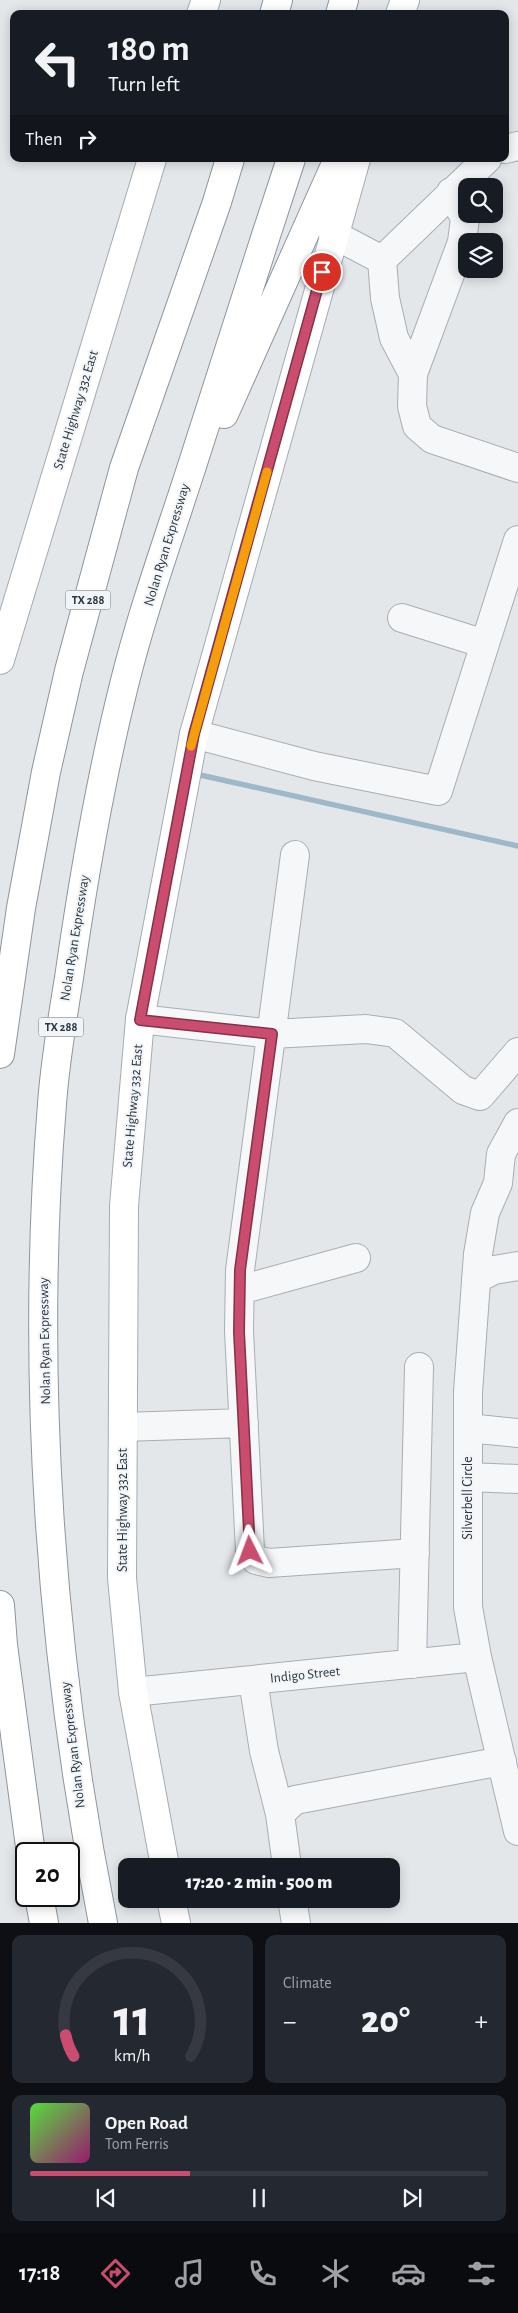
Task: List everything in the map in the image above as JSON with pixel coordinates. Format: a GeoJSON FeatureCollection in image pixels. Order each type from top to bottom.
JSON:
{"type":"FeatureCollection","features":[{"type":"Feature","properties":{"kind":"main road","name":"State Highway 332 East"},"geometry":{"type":"LineString","coordinates":[[0,660],[151,162]]}},
{"type":"Feature","properties":{"kind":"main road","name":"TX 288"},"geometry":{"type":"LineString","coordinates":[[0,1054],[21,908],[46,772],[69,671],[124,468],[229,162]]}},
{"type":"Feature","properties":{"kind":"main road","name":"Nolan Ryan Expressway"},"geometry":{"type":"LineString","coordinates":[[103,1923],[82,1820],[60,1639],[48,1468],[43,1307],[46,1205],[55,1069],[78,917],[100,793],[124,684],[166,544],[290,162]]}},
{"type":"Feature","properties":{"kind":"main road"},"geometry":{"type":"LineString","coordinates":[[166,544],[337,162]]}},
{"type":"Feature","properties":{"kind":"main road","name":"State Highway 332 East"},"geometry":{"type":"LineString","coordinates":[[164,1858],[133,1692],[122,1578],[124,1206],[140,1020],[194,734],[333,234],[355,162]]}},
{"type":"Feature","properties":{"kind":"main road"},"geometry":{"type":"LineString","coordinates":[[0,1605],[3,1645],[29,1842]]}},
{"type":"Feature","properties":{"kind":"main road"},"geometry":{"type":"LineString","coordinates":[[41,1907],[44,1923]]}},
{"type":"Feature","properties":{"kind":"main road"},"geometry":{"type":"LineString","coordinates":[[173,1908],[176,1923]]}},
{"type":"Feature","properties":{"kind":"street"},"geometry":{"type":"LineString","coordinates":[[413,374],[394,338],[385,298],[382,260],[484,162]]}},
{"type":"Feature","properties":{"kind":"street"},"geometry":{"type":"LineString","coordinates":[[451,192],[465,218],[462,242],[413,374],[412,406],[417,426],[432,439],[518,468]]}},
{"type":"Feature","properties":{"kind":"street"},"geometry":{"type":"LineString","coordinates":[[333,234],[382,260]]}},
{"type":"Feature","properties":{"kind":"street"},"geometry":{"type":"LineString","coordinates":[[194,734],[314,766],[438,791],[518,540]]}},
{"type":"Feature","properties":{"kind":"street"},"geometry":{"type":"LineString","coordinates":[[402,618],[485,644]]}},
{"type":"Feature","properties":{"kind":"street"},"geometry":{"type":"LineString","coordinates":[[295,855],[240,1270],[239,1332],[250,1551],[256,1560],[269,1563],[415,1553]]}},
{"type":"Feature","properties":{"kind":"street"},"geometry":{"type":"LineString","coordinates":[[140,1020],[272,1034],[366,1029],[395,1033],[462,1090],[480,1096],[518,1052]]}},
{"type":"Feature","properties":{"kind":"street","name":"Silverbell Circle"},"geometry":{"type":"LineString","coordinates":[[518,1124],[501,1154],[508,1184],[485,1213],[476,1279],[468,1392],[468,1607],[477,1657],[502,1761],[514,1792],[518,1831]]}},
{"type":"Feature","properties":{"kind":"street"},"geometry":{"type":"LineString","coordinates":[[240,1290],[356,1258]]}},
{"type":"Feature","properties":{"kind":"street"},"geometry":{"type":"LineString","coordinates":[[476,1279],[494,1270],[518,1266]]}},
{"type":"Feature","properties":{"kind":"street"},"geometry":{"type":"LineString","coordinates":[[412,1664],[419,1367]]}},
{"type":"Feature","properties":{"kind":"street"},"geometry":{"type":"LineString","coordinates":[[123,1428],[244,1423]]}},
{"type":"Feature","properties":{"kind":"street"},"geometry":{"type":"LineString","coordinates":[[468,1428],[518,1433]]}},
{"type":"Feature","properties":{"kind":"street"},"geometry":{"type":"LineString","coordinates":[[469,1477],[518,1479]]}},
{"type":"Feature","properties":{"kind":"street","name":"Indigo Street"},"geometry":{"type":"LineString","coordinates":[[133,1692],[477,1657]]}},
{"type":"Feature","properties":{"kind":"street"},"geometry":{"type":"LineString","coordinates":[[252,1680],[264,1751],[280,1814],[286,1858]]}},
{"type":"Feature","properties":{"kind":"street"},"geometry":{"type":"LineString","coordinates":[[280,1814],[295,1800],[502,1761]]}},
{"type":"Feature","properties":{"kind":"street"},"geometry":{"type":"LineString","coordinates":[[294,1908],[296,1923]]}},
{"type":"Feature","properties":{"kind":"waterway"},"geometry":{"type":"LineString","coordinates":[[200,775],[518,846]]}},
{"type":"Feature","properties":{"kind":"slow traffic"},"geometry":{"type":"LineString","coordinates":[[191,746],[267,472]]}},
{"type":"Feature","properties":{"kind":"route"},"geometry":{"type":"LineString","coordinates":[[250,1551],[239,1332],[240,1270],[272,1034],[140,1020],[194,734],[322,272]]}}]}
